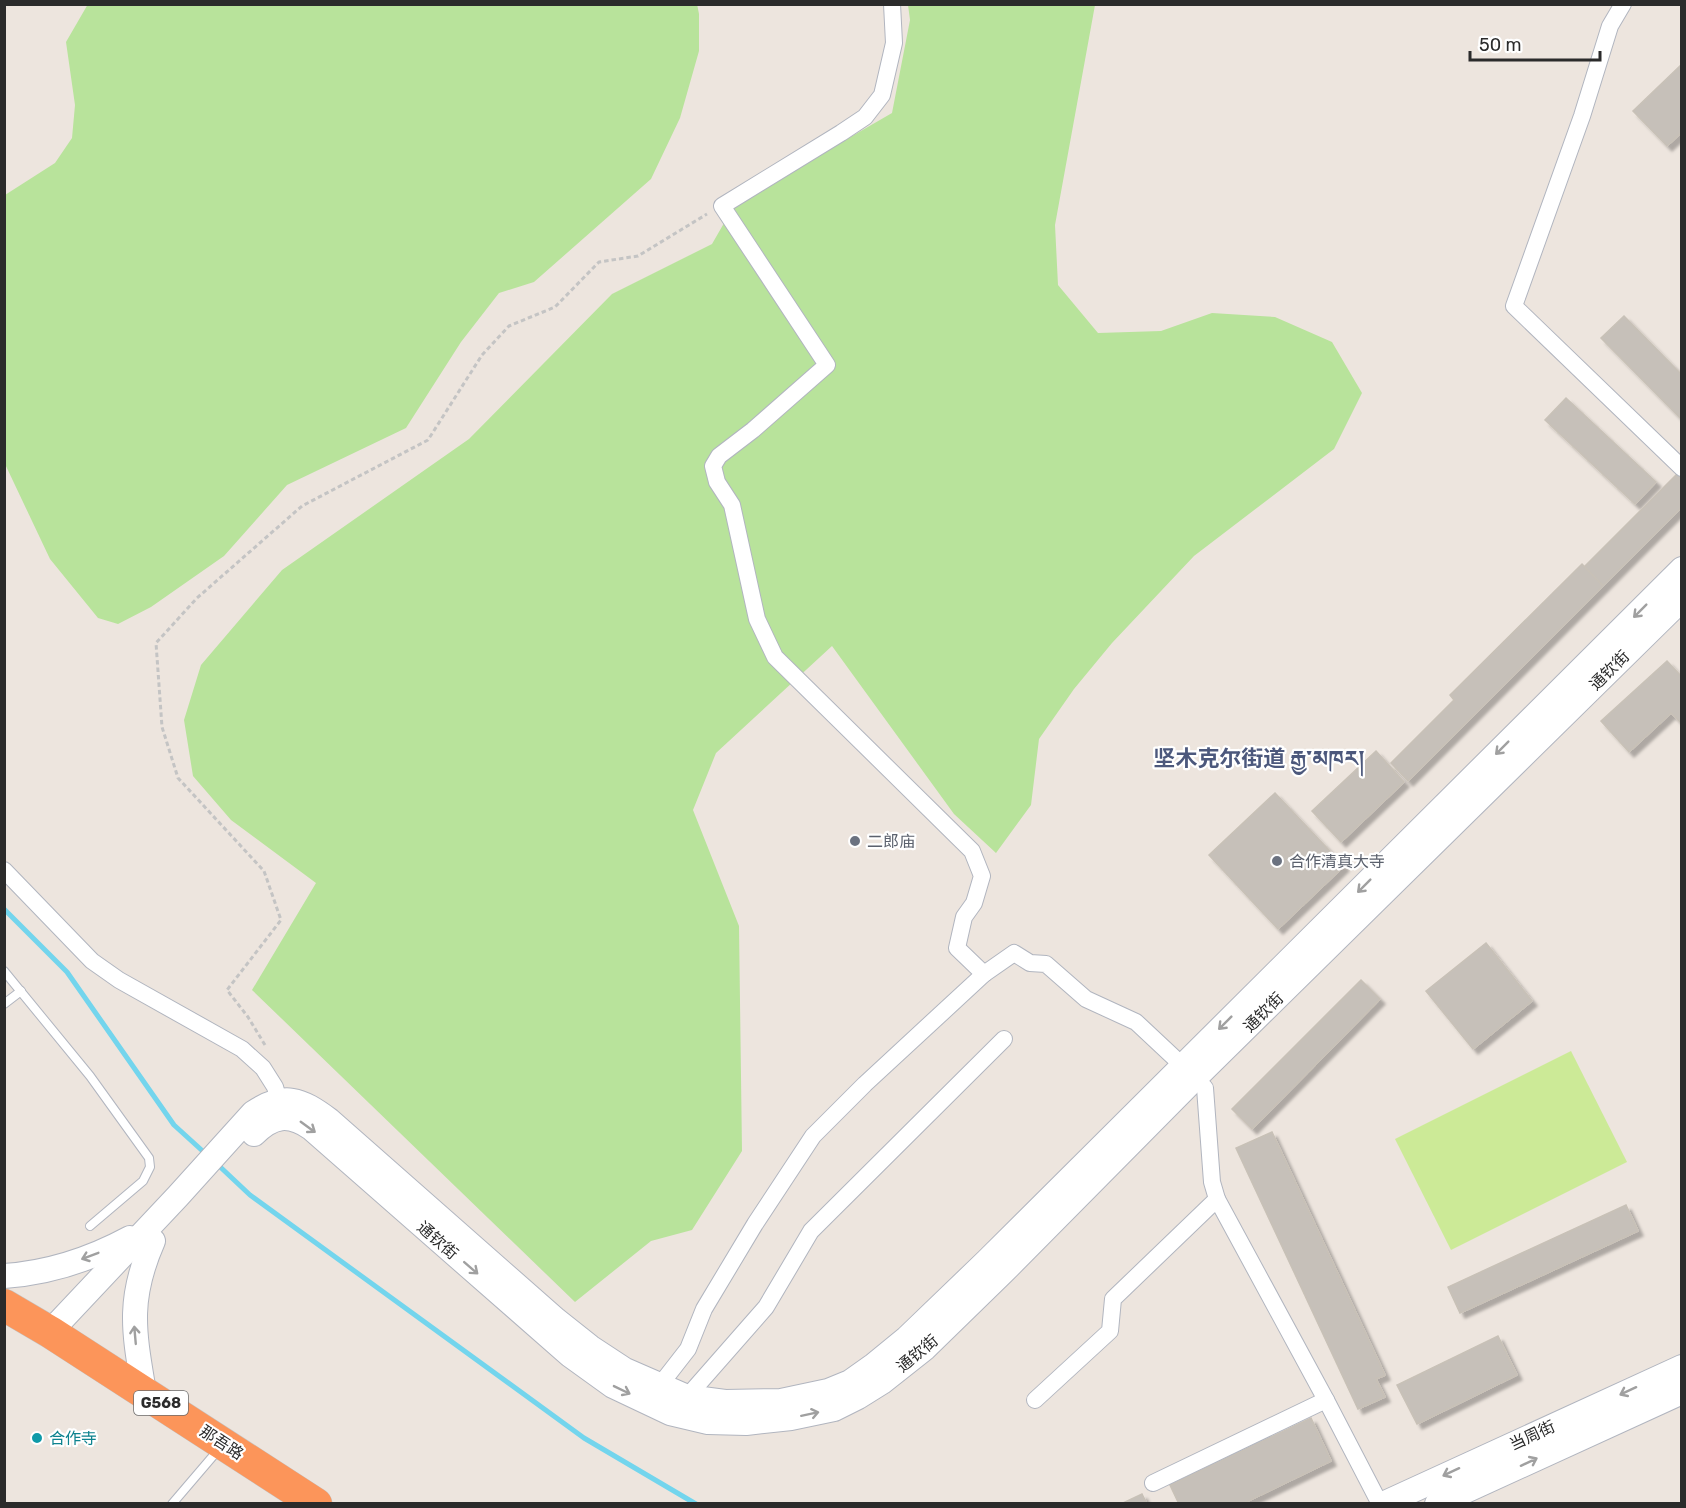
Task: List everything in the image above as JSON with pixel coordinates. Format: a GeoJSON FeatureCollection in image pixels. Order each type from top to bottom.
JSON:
{"type":"FeatureCollection","features":[{"type":"Feature","properties":{"kind":"highway","name":"那吾路"},"geometry":{"type":"LineString","coordinates":[[4,1305],[316,1503]]}},
{"type":"Feature","properties":{"kind":"main road"},"geometry":{"type":"LineString","coordinates":[[250,1127],[264,1106],[279,1101],[293,1100],[317,1111],[590,1347],[626,1370],[687,1397],[701,1400],[781,1401],[828,1391],[850,1382],[907,1338],[1189,1072],[1682,569]]}},
{"type":"Feature","properties":{"kind":"main road","name":"通钦街"},"geometry":{"type":"LineString","coordinates":[[56,1336],[250,1127],[290,1117],[300,1121],[320,1136],[570,1355],[613,1386],[670,1413],[708,1422],[746,1423],[791,1418],[834,1409],[882,1382],[925,1348],[980,1295],[1189,1072],[1682,599]]}},
{"type":"Feature","properties":{"kind":"main road"},"geometry":{"type":"LineString","coordinates":[[4,1276],[36,1273],[61,1267],[148,1236],[134,1312],[135,1335],[144,1392]]}},
{"type":"Feature","properties":{"kind":"main road","name":"当周街"},"geometry":{"type":"LineString","coordinates":[[1382,1503],[1682,1367]]}},
{"type":"Feature","properties":{"kind":"main road","name":"当周街"},"geometry":{"type":"LineString","coordinates":[[1437,1503],[1682,1392]]}},
{"type":"Feature","properties":{"kind":"street"},"geometry":{"type":"LineString","coordinates":[[892,4],[894,43],[882,95],[865,117],[722,206],[827,365],[753,430],[719,456],[713,466],[717,482],[732,505],[757,619],[775,657],[972,850],[982,876],[975,903],[964,917],[957,948],[984,974]]}},
{"type":"Feature","properties":{"kind":"street"},"geometry":{"type":"LineString","coordinates":[[1623,4],[1610,26],[1514,306],[1682,468]]}},
{"type":"Feature","properties":{"kind":"street"},"geometry":{"type":"LineString","coordinates":[[4,870],[92,961],[138,991],[242,1049],[263,1068],[275,1087],[279,1101]]}},
{"type":"Feature","properties":{"kind":"street"},"geometry":{"type":"LineString","coordinates":[[660,1385],[688,1348],[704,1310],[755,1224],[813,1136],[865,1084],[984,974],[1014,953],[1030,963],[1046,964],[1086,999],[1136,1022],[1205,1088],[1212,1182],[1217,1199],[1382,1503]]}},
{"type":"Feature","properties":{"kind":"street"},"geometry":{"type":"LineString","coordinates":[[687,1397],[766,1307],[811,1231],[1004,1039]]}},
{"type":"Feature","properties":{"kind":"street"},"geometry":{"type":"LineString","coordinates":[[1035,1400],[1110,1331],[1113,1299],[1217,1199]]}},
{"type":"Feature","properties":{"kind":"street"},"geometry":{"type":"LineString","coordinates":[[1153,1483],[1326,1400]]}},
{"type":"Feature","properties":{"kind":"lane"},"geometry":{"type":"LineString","coordinates":[[4,970],[90,1076],[150,1162],[150,1167],[142,1181],[90,1226]]}},
{"type":"Feature","properties":{"kind":"lane"},"geometry":{"type":"LineString","coordinates":[[4,1004],[21,991]]}},
{"type":"Feature","properties":{"kind":"lane"},"geometry":{"type":"LineString","coordinates":[[172,1503],[224,1444]]}},
{"type":"Feature","properties":{"kind":"path"},"geometry":{"type":"LineString","coordinates":[[263,1068],[269,1052],[248,1017],[227,990],[281,920],[264,871],[178,778],[162,727],[156,643],[197,598],[302,506],[428,440],[482,355],[509,326],[555,307],[599,262],[638,256],[722,206]]}},
{"type":"Feature","properties":{"kind":"green space"},"geometry":{"type":"Polygon","coordinates":[[[88,4],[697,4],[699,14],[699,51],[680,118],[651,179],[534,282],[499,293],[461,342],[406,428],[287,485],[224,556],[151,607],[118,624],[98,618],[50,559],[5,464],[5,195],[55,163],[72,138],[75,105],[66,42],[88,4]]]}},
{"type":"Feature","properties":{"kind":"green space"},"geometry":{"type":"Polygon","coordinates":[[[908,5],[1095,5],[1055,225],[1058,285],[1098,333],[1161,331],[1212,313],[1275,317],[1332,342],[1362,393],[1334,449],[1194,556],[1112,643],[1074,689],[1039,739],[1031,805],[996,853],[954,814],[832,646],[716,753],[693,810],[739,926],[742,1151],[692,1230],[651,1241],[575,1302],[252,990],[316,883],[231,820],[193,776],[184,720],[201,665],[282,570],[469,439],[612,294],[712,244],[735,204],[892,113],[910,20],[908,5]]]}},
{"type":"Feature","properties":{"kind":"green space"},"geometry":{"type":"Polygon","coordinates":[[[1571,1051],[1627,1162],[1451,1250],[1395,1139],[1571,1051]]]}},
{"type":"Feature","properties":{"kind":"building"},"geometry":{"type":"Polygon","coordinates":[[[1682,64],[1682,132],[1667,146],[1633,111],[1682,64]]]}},
{"type":"Feature","properties":{"kind":"building"},"geometry":{"type":"Polygon","coordinates":[[[1624,316],[1682,375],[1682,420],[1601,338],[1624,316]]]}},
{"type":"Feature","properties":{"kind":"building"},"geometry":{"type":"Polygon","coordinates":[[[1566,398],[1656,482],[1635,504],[1545,420],[1566,398]]]}},
{"type":"Feature","properties":{"kind":"building"},"geometry":{"type":"Polygon","coordinates":[[[1679,472],[1682,475],[1682,507],[1603,586],[1584,567],[1679,472]]]}},
{"type":"Feature","properties":{"kind":"building"},"geometry":{"type":"Polygon","coordinates":[[[1582,564],[1603,586],[1408,781],[1391,763],[1454,700],[1450,695],[1582,564]]]}},
{"type":"Feature","properties":{"kind":"building"},"geometry":{"type":"Polygon","coordinates":[[[1667,661],[1682,677],[1682,724],[1671,713],[1629,752],[1601,721],[1667,661]]]}},
{"type":"Feature","properties":{"kind":"building"},"geometry":{"type":"Polygon","coordinates":[[[1376,751],[1404,782],[1341,842],[1312,811],[1376,751]]]}},
{"type":"Feature","properties":{"kind":"building","name":"合作清真大寺"},"geometry":{"type":"Polygon","coordinates":[[[1275,793],[1344,866],[1278,929],[1209,855],[1275,793]]]}},
{"type":"Feature","properties":{"kind":"building"},"geometry":{"type":"Polygon","coordinates":[[[1486,943],[1532,1001],[1473,1049],[1426,991],[1486,943]]]}},
{"type":"Feature","properties":{"kind":"building"},"geometry":{"type":"Polygon","coordinates":[[[1361,980],[1380,999],[1252,1129],[1232,1109],[1361,980]]]}},
{"type":"Feature","properties":{"kind":"building"},"geometry":{"type":"Polygon","coordinates":[[[1272,1132],[1385,1375],[1376,1379],[1385,1397],[1358,1409],[1236,1148],[1272,1132]]]}},
{"type":"Feature","properties":{"kind":"building"},"geometry":{"type":"Polygon","coordinates":[[[1626,1205],[1638,1231],[1460,1313],[1448,1287],[1626,1205]]]}},
{"type":"Feature","properties":{"kind":"building"},"geometry":{"type":"Polygon","coordinates":[[[1498,1336],[1517,1375],[1417,1424],[1397,1385],[1498,1336]]]}},
{"type":"Feature","properties":{"kind":"building"},"geometry":{"type":"Polygon","coordinates":[[[1311,1418],[1331,1461],[1242,1504],[1179,1504],[1170,1485],[1311,1418]]]}},
{"type":"Feature","properties":{"kind":"building"},"geometry":{"type":"Polygon","coordinates":[[[1142,1494],[1147,1504],[1121,1504],[1142,1494]]]}},
{"type":"Feature","properties":{"kind":"waterway"},"geometry":{"type":"LineString","coordinates":[[4,909],[67,972],[174,1125],[207,1155]]}},
{"type":"Feature","properties":{"kind":"waterway"},"geometry":{"type":"LineString","coordinates":[[216,1163],[250,1195],[584,1438],[696,1504]]}},
{"type":"Feature","properties":{"kind":"place","name":"二郎庙"},"geometry":{"type":"Point","coordinates":[855,841]}},
{"type":"Feature","properties":{"kind":"place","name":"合作清真大寺"},"geometry":{"type":"Point","coordinates":[1277,861]}},
{"type":"Feature","properties":{"kind":"place","name":"合作寺"},"geometry":{"type":"Point","coordinates":[37,1438]}},
{"type":"Feature","properties":{"kind":"district","name":"坚木克尔街道 རྒྱ་མཁར།"},"geometry":{"type":"Point","coordinates":[1259,758]}}]}
